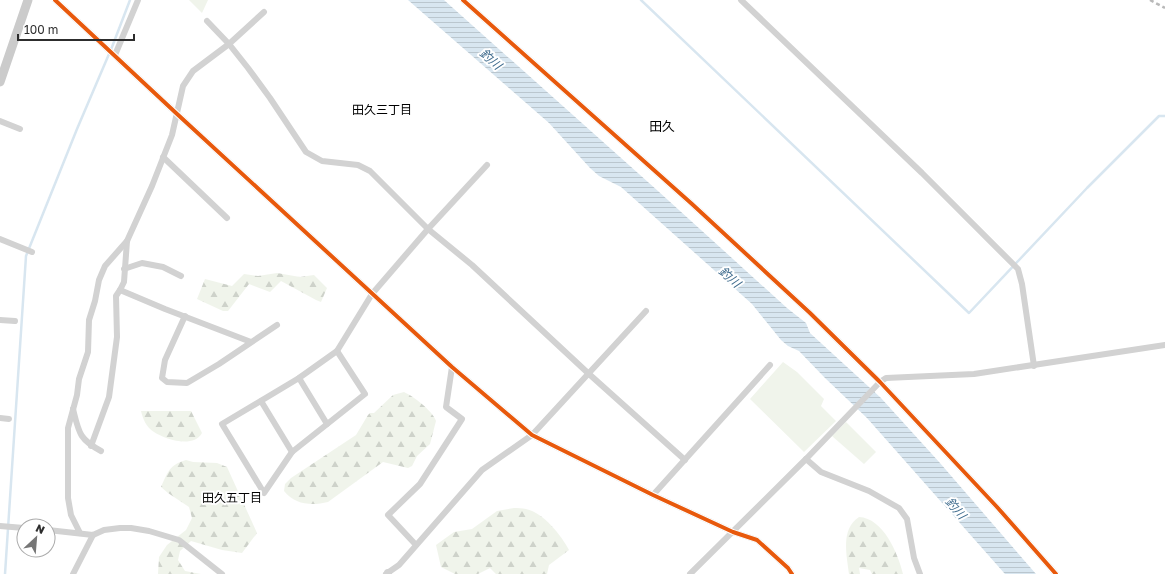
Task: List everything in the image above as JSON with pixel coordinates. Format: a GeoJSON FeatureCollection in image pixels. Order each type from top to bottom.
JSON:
{"type":"FeatureCollection","features":[{"type":"Feature","properties":{"kind":"main road"},"geometry":{"type":"LineString","coordinates":[[0,82],[28,0]]}},
{"type":"Feature","properties":{"kind":"street"},"geometry":{"type":"LineString","coordinates":[[55,0],[452,367],[532,435],[653,495],[733,532],[757,540],[788,568],[792,574]]}},
{"type":"Feature","properties":{"kind":"street"},"geometry":{"type":"LineString","coordinates":[[115,55],[138,0]]}},
{"type":"Feature","properties":{"kind":"street"},"geometry":{"type":"LineString","coordinates":[[463,0],[692,204],[810,313],[997,507],[1056,574]]}},
{"type":"Feature","properties":{"kind":"street"},"geometry":{"type":"LineString","coordinates":[[741,0],[928,178],[1018,269],[1022,284],[1034,366]]}},
{"type":"Feature","properties":{"kind":"street"},"geometry":{"type":"LineString","coordinates":[[80,533],[71,515],[68,498],[68,428],[77,394],[79,379],[88,352],[89,320],[95,301],[99,280],[105,266],[127,241],[152,186],[172,135],[183,86],[193,71],[229,44],[264,12]]}},
{"type":"Feature","properties":{"kind":"street"},"geometry":{"type":"LineString","coordinates":[[208,21],[229,44],[270,98],[306,152],[322,161],[358,166],[370,172],[428,229],[472,265],[589,374],[685,460]]}},
{"type":"Feature","properties":{"kind":"street"},"geometry":{"type":"LineString","coordinates":[[0,120],[20,128]]}},
{"type":"Feature","properties":{"kind":"street"},"geometry":{"type":"LineString","coordinates":[[163,157],[227,218]]}},
{"type":"Feature","properties":{"kind":"street"},"geometry":{"type":"LineString","coordinates":[[337,351],[365,394],[292,452],[264,493],[222,424],[299,378],[337,351],[372,294],[428,229],[487,165]]}},
{"type":"Feature","properties":{"kind":"street"},"geometry":{"type":"LineString","coordinates":[[0,240],[32,252]]}},
{"type":"Feature","properties":{"kind":"street"},"geometry":{"type":"LineString","coordinates":[[91,446],[109,397],[117,337],[116,296],[124,282],[127,241]]}},
{"type":"Feature","properties":{"kind":"street"},"geometry":{"type":"LineString","coordinates":[[124,269],[142,263],[163,267],[181,276]]}},
{"type":"Feature","properties":{"kind":"street"},"geometry":{"type":"LineString","coordinates":[[120,290],[251,342]]}},
{"type":"Feature","properties":{"kind":"street"},"geometry":{"type":"LineString","coordinates":[[388,574],[399,566],[482,470],[532,435],[646,311]]}},
{"type":"Feature","properties":{"kind":"street"},"geometry":{"type":"LineString","coordinates":[[185,316],[164,360],[162,378],[167,382],[187,383],[219,364],[277,325]]}},
{"type":"Feature","properties":{"kind":"street"},"geometry":{"type":"LineString","coordinates":[[0,320],[15,321]]}},
{"type":"Feature","properties":{"kind":"street"},"geometry":{"type":"LineString","coordinates":[[690,574],[806,459],[879,383],[886,378],[974,374],[1165,345]]}},
{"type":"Feature","properties":{"kind":"street"},"geometry":{"type":"LineString","coordinates":[[653,495],[770,365]]}},
{"type":"Feature","properties":{"kind":"street"},"geometry":{"type":"LineString","coordinates":[[416,545],[388,515],[420,484],[462,419],[446,407],[452,367]]}},
{"type":"Feature","properties":{"kind":"street"},"geometry":{"type":"LineString","coordinates":[[299,378],[328,424]]}},
{"type":"Feature","properties":{"kind":"street"},"geometry":{"type":"LineString","coordinates":[[261,401],[292,452]]}},
{"type":"Feature","properties":{"kind":"street"},"geometry":{"type":"LineString","coordinates":[[73,408],[77,426],[83,439],[91,446],[101,451]]}},
{"type":"Feature","properties":{"kind":"street"},"geometry":{"type":"LineString","coordinates":[[0,418],[9,419]]}},
{"type":"Feature","properties":{"kind":"street"},"geometry":{"type":"LineString","coordinates":[[806,459],[821,472],[870,492],[899,508],[907,519],[914,558],[920,574]]}},
{"type":"Feature","properties":{"kind":"street"},"geometry":{"type":"LineString","coordinates":[[0,526],[16,527]]}},
{"type":"Feature","properties":{"kind":"street"},"geometry":{"type":"LineString","coordinates":[[56,531],[93,535],[104,530],[131,528],[163,535],[180,540],[222,574]]}},
{"type":"Feature","properties":{"kind":"street"},"geometry":{"type":"LineString","coordinates":[[73,574],[93,535]]}},
{"type":"Feature","properties":{"kind":"green space"},"geometry":{"type":"Polygon","coordinates":[[[189,0],[208,0],[202,13],[189,0]]]}},
{"type":"Feature","properties":{"kind":"green space"},"geometry":{"type":"Polygon","coordinates":[[[277,273],[300,277],[314,275],[327,288],[321,302],[281,281],[270,292],[249,284],[228,311],[223,311],[197,299],[205,279],[232,286],[244,274],[258,276],[277,273]]]}},
{"type":"Feature","properties":{"kind":"green space"},"geometry":{"type":"Polygon","coordinates":[[[783,362],[797,372],[824,399],[821,406],[836,421],[804,452],[750,399],[783,362]]]}},
{"type":"Feature","properties":{"kind":"green space"},"geometry":{"type":"Polygon","coordinates":[[[404,392],[427,408],[436,421],[430,444],[417,456],[412,466],[408,468],[383,462],[328,502],[310,504],[299,502],[288,496],[284,491],[285,484],[291,478],[356,435],[370,413],[374,413],[393,395],[404,392]]]}},
{"type":"Feature","properties":{"kind":"green space"},"geometry":{"type":"Polygon","coordinates":[[[141,411],[191,411],[202,433],[198,438],[192,441],[186,442],[172,440],[154,432],[149,428],[141,411]]]}},
{"type":"Feature","properties":{"kind":"green space"},"geometry":{"type":"Polygon","coordinates":[[[846,422],[876,452],[864,464],[832,436],[846,422]]]}},
{"type":"Feature","properties":{"kind":"green space"},"geometry":{"type":"Polygon","coordinates":[[[186,460],[193,462],[217,463],[227,467],[257,533],[242,553],[222,550],[191,541],[180,551],[178,560],[185,571],[201,574],[158,574],[159,557],[167,545],[186,530],[192,518],[189,507],[161,487],[172,467],[186,460]]]}},
{"type":"Feature","properties":{"kind":"green space"},"geometry":{"type":"Polygon","coordinates":[[[514,508],[526,509],[539,515],[557,531],[569,550],[549,565],[547,574],[496,574],[490,568],[478,574],[455,574],[441,567],[436,545],[454,532],[472,529],[497,511],[514,508]]]}},
{"type":"Feature","properties":{"kind":"green space"},"geometry":{"type":"Polygon","coordinates":[[[859,517],[868,519],[882,530],[893,547],[903,574],[872,574],[870,570],[859,568],[860,574],[849,574],[846,551],[847,536],[849,528],[859,517]]]}},
{"type":"Feature","properties":{"kind":"water","name":"釣川"},"geometry":{"type":"Polygon","coordinates":[[[408,0],[444,0],[787,308],[806,323],[810,333],[881,398],[940,463],[1036,574],[1005,574],[867,418],[799,351],[788,346],[781,340],[752,304],[621,187],[599,176],[549,123],[408,0]]]}},
{"type":"Feature","properties":{"kind":"waterway"},"geometry":{"type":"LineString","coordinates":[[5,574],[26,256],[130,0]]}},
{"type":"Feature","properties":{"kind":"waterway"},"geometry":{"type":"LineString","coordinates":[[641,0],[969,313],[1087,188],[1159,116],[1165,116]]}},
{"type":"Feature","properties":{"kind":"railway"},"geometry":{"type":"LineString","coordinates":[[1150,0],[1165,8]]}},
{"type":"Feature","properties":{"kind":"cycle path"},"geometry":{"type":"LineString","coordinates":[[55,0],[452,367],[532,435],[653,495],[733,532],[757,540],[788,568],[792,574]]}},
{"type":"Feature","properties":{"kind":"cycle path"},"geometry":{"type":"LineString","coordinates":[[463,0],[692,204],[810,313],[880,382],[997,507],[1056,574]]}},
{"type":"Feature","properties":{"kind":"district","name":"田久三丁目"},"geometry":{"type":"Point","coordinates":[382,109]}},
{"type":"Feature","properties":{"kind":"district","name":"田久"},"geometry":{"type":"Point","coordinates":[662,126]}},
{"type":"Feature","properties":{"kind":"district","name":"田久五丁目"},"geometry":{"type":"Point","coordinates":[232,497]}}]}
